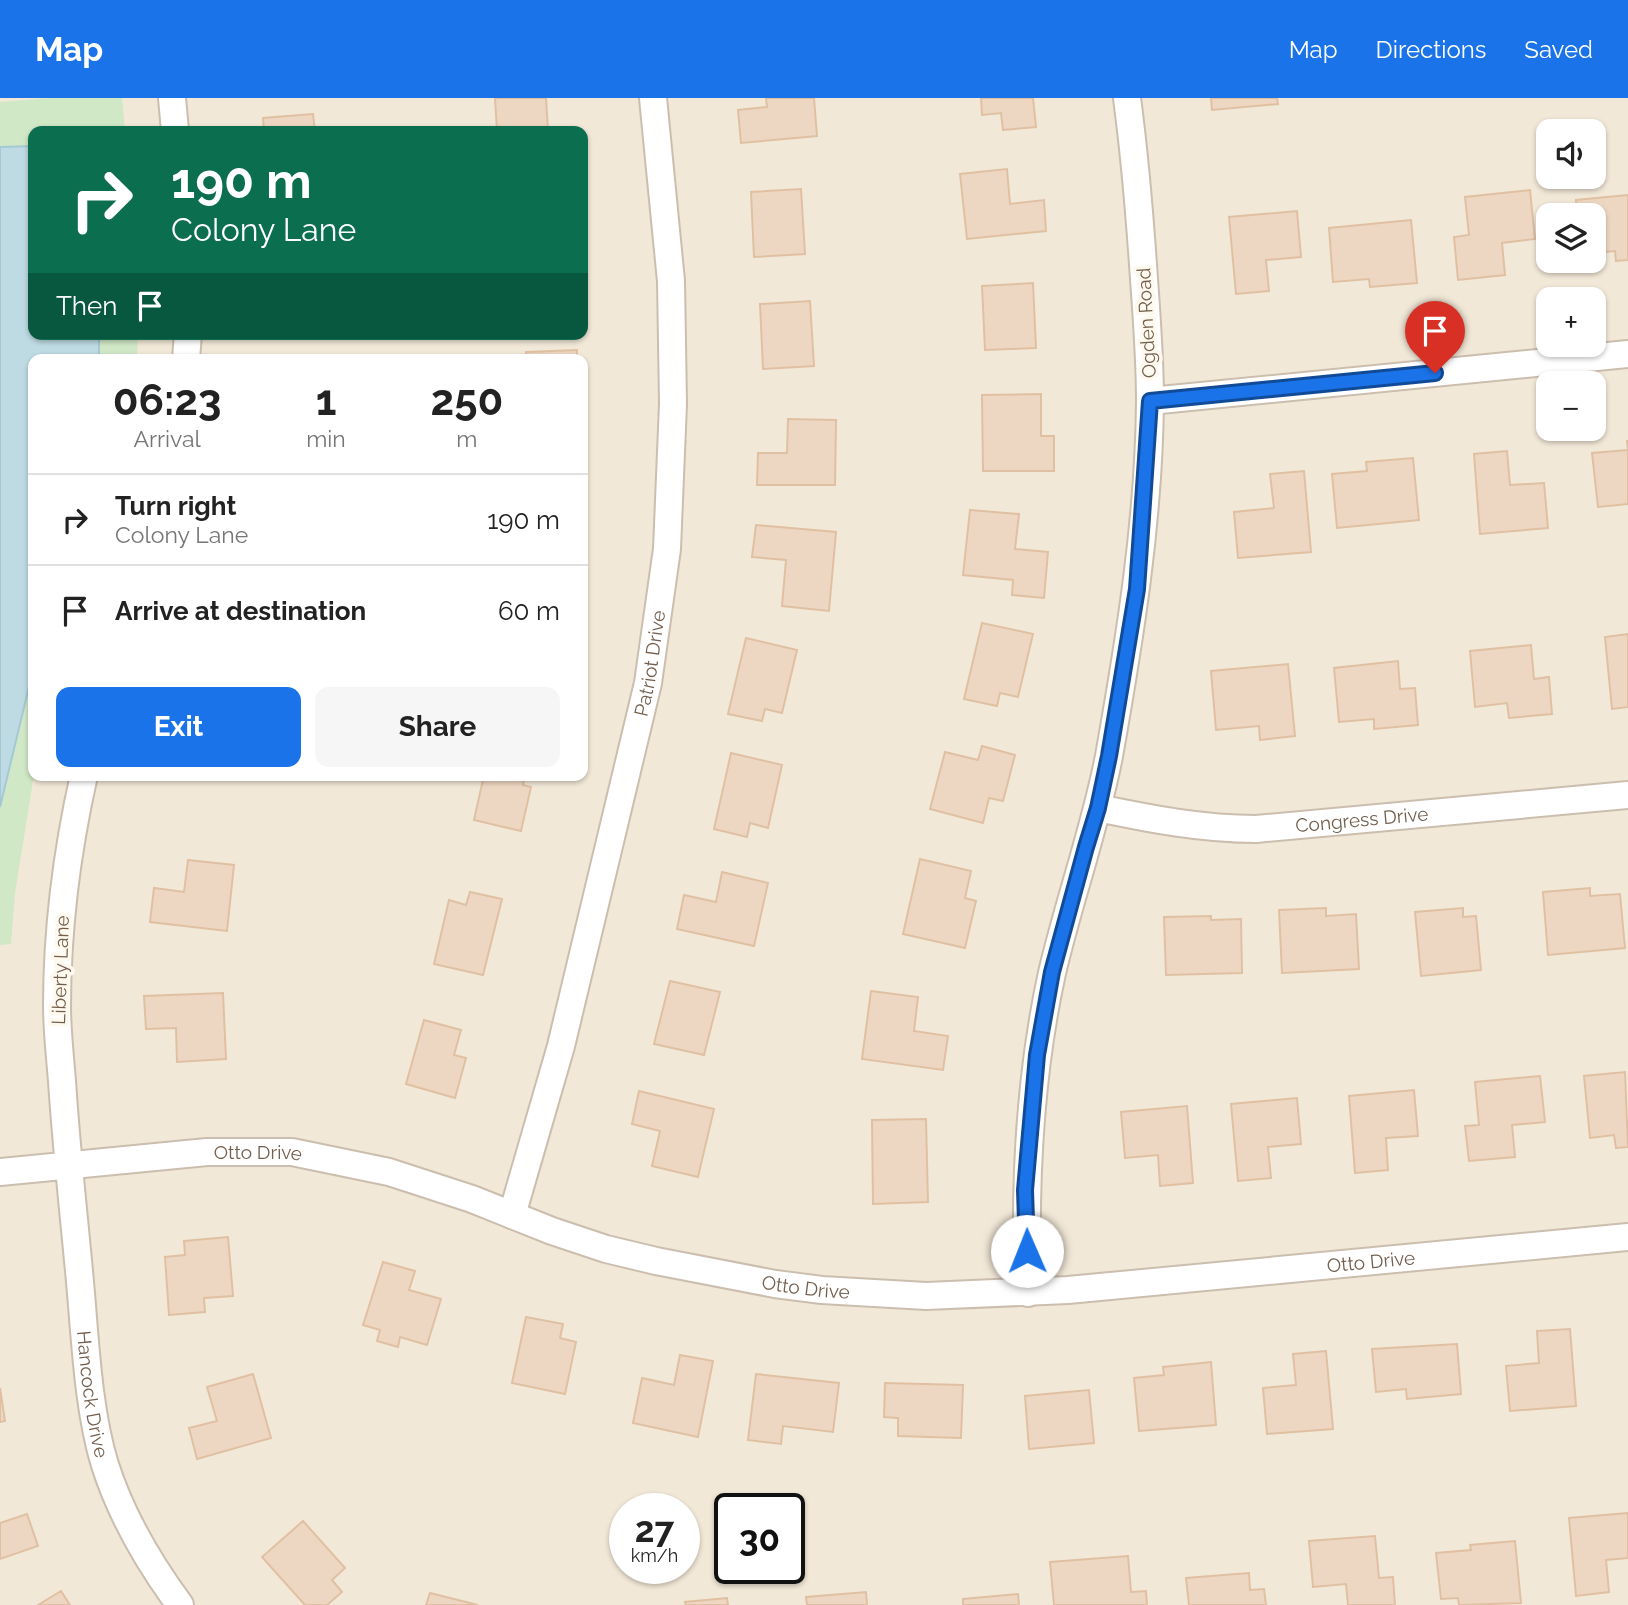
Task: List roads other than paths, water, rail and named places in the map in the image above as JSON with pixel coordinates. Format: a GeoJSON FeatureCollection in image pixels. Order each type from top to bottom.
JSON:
{"type":"FeatureCollection","features":[{"type":"Feature","properties":{"kind":"street"},"geometry":{"type":"LineString","coordinates":[[172,98],[175,126]]}},
{"type":"Feature","properties":{"kind":"street","name":"Patriot Drive"},"geometry":{"type":"LineString","coordinates":[[512,1214],[561,1046],[648,683],[667,549],[673,404],[671,281],[653,98]]}},
{"type":"Feature","properties":{"kind":"street","name":"Ogden Road"},"geometry":{"type":"LineString","coordinates":[[1028,1293],[1025,1190],[1037,1055],[1052,972],[1098,808],[1137,589],[1150,401],[1142,250],[1127,98]]}},
{"type":"Feature","properties":{"kind":"street"},"geometry":{"type":"LineString","coordinates":[[1150,401],[1628,354]]}},
{"type":"Feature","properties":{"kind":"street","name":"Liberty Lane"},"geometry":{"type":"LineString","coordinates":[[68,1166],[57,1009],[60,932],[68,859],[84,781]]}},
{"type":"Feature","properties":{"kind":"street","name":"Congress Drive"},"geometry":{"type":"LineString","coordinates":[[1098,808],[1186,825],[1256,829],[1628,795]]}},
{"type":"Feature","properties":{"kind":"street","name":"Otto Drive"},"geometry":{"type":"LineString","coordinates":[[0,1172],[207,1152],[292,1152],[389,1172],[606,1249],[714,1274],[848,1292],[926,1296],[1028,1293],[1628,1237]]}},
{"type":"Feature","properties":{"kind":"street","name":"Hancock Drive"},"geometry":{"type":"LineString","coordinates":[[68,1166],[87,1356],[105,1465],[124,1511],[145,1551],[180,1605]]}},
{"type":"Feature","properties":{"kind":"water"},"geometry":{"type":"Polygon","coordinates":[[[28,146],[28,340],[99,340],[99,354],[28,354],[28,691],[0,807],[0,147],[28,146]]]}}]}
